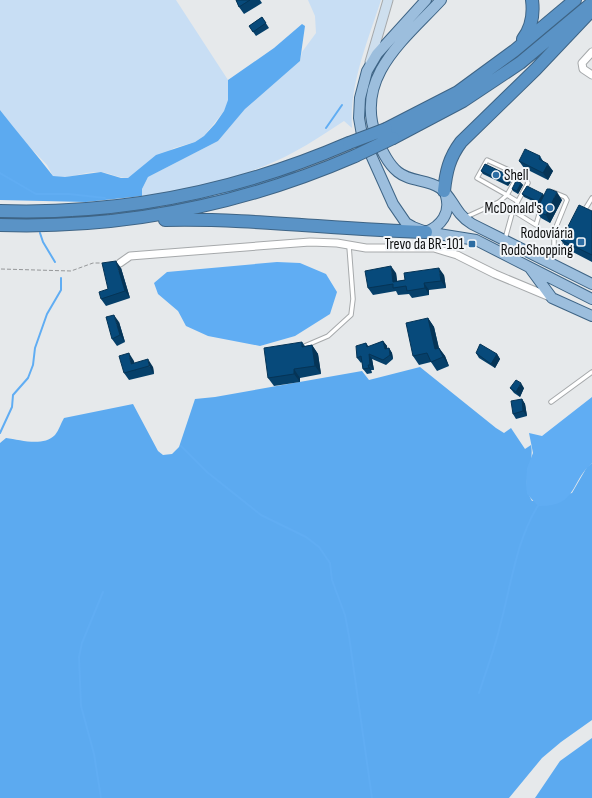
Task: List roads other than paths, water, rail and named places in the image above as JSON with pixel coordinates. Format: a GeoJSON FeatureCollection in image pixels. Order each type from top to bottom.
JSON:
{"type":"FeatureCollection","features":[{"type":"Feature","properties":{"kind":"highway"},"geometry":{"type":"LineString","coordinates":[[514,51],[530,30],[533,16],[532,0]]}},
{"type":"Feature","properties":{"kind":"highway"},"geometry":{"type":"LineString","coordinates":[[112,222],[161,215],[233,199],[289,182],[355,156],[458,92],[514,51],[575,0]]}},
{"type":"Feature","properties":{"kind":"highway"},"geometry":{"type":"LineString","coordinates":[[0,211],[91,210],[176,198],[254,179],[302,163],[349,143],[390,134],[463,101],[520,63],[592,3]]}},
{"type":"Feature","properties":{"kind":"highway"},"geometry":{"type":"LineString","coordinates":[[444,191],[447,168],[452,155],[461,142],[536,69],[592,10]]}},
{"type":"Feature","properties":{"kind":"highway"},"geometry":{"type":"LineString","coordinates":[[0,225],[50,225],[168,220],[227,221],[373,231],[426,232]]}},
{"type":"Feature","properties":{"kind":"main road"},"geometry":{"type":"LineString","coordinates":[[388,0],[360,98],[359,118],[362,135],[393,204],[406,223],[426,232],[476,240],[592,298]]}},
{"type":"Feature","properties":{"kind":"main road"},"geometry":{"type":"LineString","coordinates":[[367,70],[383,47],[426,0]]}},
{"type":"Feature","properties":{"kind":"main road"},"geometry":{"type":"LineString","coordinates":[[441,0],[383,64],[376,80],[371,106],[375,132],[383,154],[391,166],[407,177],[432,184],[444,191],[463,218],[505,241],[592,284]]}},
{"type":"Feature","properties":{"kind":"main road"},"geometry":{"type":"LineString","coordinates":[[426,232],[440,224],[445,217],[447,209],[444,191]]}},
{"type":"Feature","properties":{"kind":"main road"},"geometry":{"type":"LineString","coordinates":[[529,266],[552,298],[592,316]]}},
{"type":"Feature","properties":{"kind":"street"},"geometry":{"type":"LineString","coordinates":[[592,52],[582,63],[584,68],[592,75]]}},
{"type":"Feature","properties":{"kind":"street"},"geometry":{"type":"LineString","coordinates":[[120,263],[130,256],[270,244],[310,242],[366,248],[422,247],[442,249],[552,298]]}},
{"type":"Feature","properties":{"kind":"lane"},"geometry":{"type":"LineString","coordinates":[[505,241],[513,210],[528,183],[526,178],[519,174],[490,160],[486,161],[476,178],[517,201]]}},
{"type":"Feature","properties":{"kind":"lane"},"geometry":{"type":"LineString","coordinates":[[463,218],[499,202],[507,195],[519,174]]}},
{"type":"Feature","properties":{"kind":"lane"},"geometry":{"type":"LineString","coordinates":[[549,194],[556,193],[565,197],[567,200],[554,232],[554,246]]}},
{"type":"Feature","properties":{"kind":"lane"},"geometry":{"type":"LineString","coordinates":[[581,217],[592,198]]}},
{"type":"Feature","properties":{"kind":"lane"},"geometry":{"type":"LineString","coordinates":[[499,202],[536,225],[541,208]]}},
{"type":"Feature","properties":{"kind":"lane"},"geometry":{"type":"LineString","coordinates":[[562,249],[570,236]]}},
{"type":"Feature","properties":{"kind":"lane"},"geometry":{"type":"LineString","coordinates":[[292,351],[328,336],[351,315],[353,299],[348,245]]}},
{"type":"Feature","properties":{"kind":"lane"},"geometry":{"type":"LineString","coordinates":[[551,402],[592,372]]}},
{"type":"Feature","properties":{"kind":"waterway"},"geometry":{"type":"LineString","coordinates":[[326,128],[342,105]]}},
{"type":"Feature","properties":{"kind":"waterway"},"geometry":{"type":"LineString","coordinates":[[165,207],[218,196],[295,172]]}},
{"type":"Feature","properties":{"kind":"waterway"},"geometry":{"type":"LineString","coordinates":[[0,173],[36,194],[69,194],[105,198]]}},
{"type":"Feature","properties":{"kind":"waterway"},"geometry":{"type":"LineString","coordinates":[[121,212],[157,208]]}},
{"type":"Feature","properties":{"kind":"waterway"},"geometry":{"type":"LineString","coordinates":[[40,233],[43,242],[55,262]]}},
{"type":"Feature","properties":{"kind":"waterway"},"geometry":{"type":"LineString","coordinates":[[0,433],[12,407],[13,395],[28,378],[33,365],[35,348],[47,314],[61,290],[61,278]]}},
{"type":"Feature","properties":{"kind":"waterway"},"geometry":{"type":"LineString","coordinates":[[181,446],[207,472],[261,515],[306,537],[319,547],[330,563],[332,580],[345,615],[349,636],[372,798]]}},
{"type":"Feature","properties":{"kind":"waterway"},"geometry":{"type":"LineString","coordinates":[[479,693],[498,634],[519,548],[531,518],[539,504]]}},
{"type":"Feature","properties":{"kind":"waterway"},"geometry":{"type":"LineString","coordinates":[[101,798],[94,754],[81,706],[79,657],[82,643],[103,592]]}},
{"type":"Feature","properties":{"kind":"place","name":"Shell"},"geometry":{"type":"Point","coordinates":[496,175]}},
{"type":"Feature","properties":{"kind":"place","name":"McDonald's"},"geometry":{"type":"Point","coordinates":[550,208]}},
{"type":"Feature","properties":{"kind":"place","name":"Rodoviária RodoShopping"},"geometry":{"type":"Point","coordinates":[581,242]}},
{"type":"Feature","properties":{"kind":"place","name":"Trevo da BR-101"},"geometry":{"type":"Point","coordinates":[472,244]}}]}
